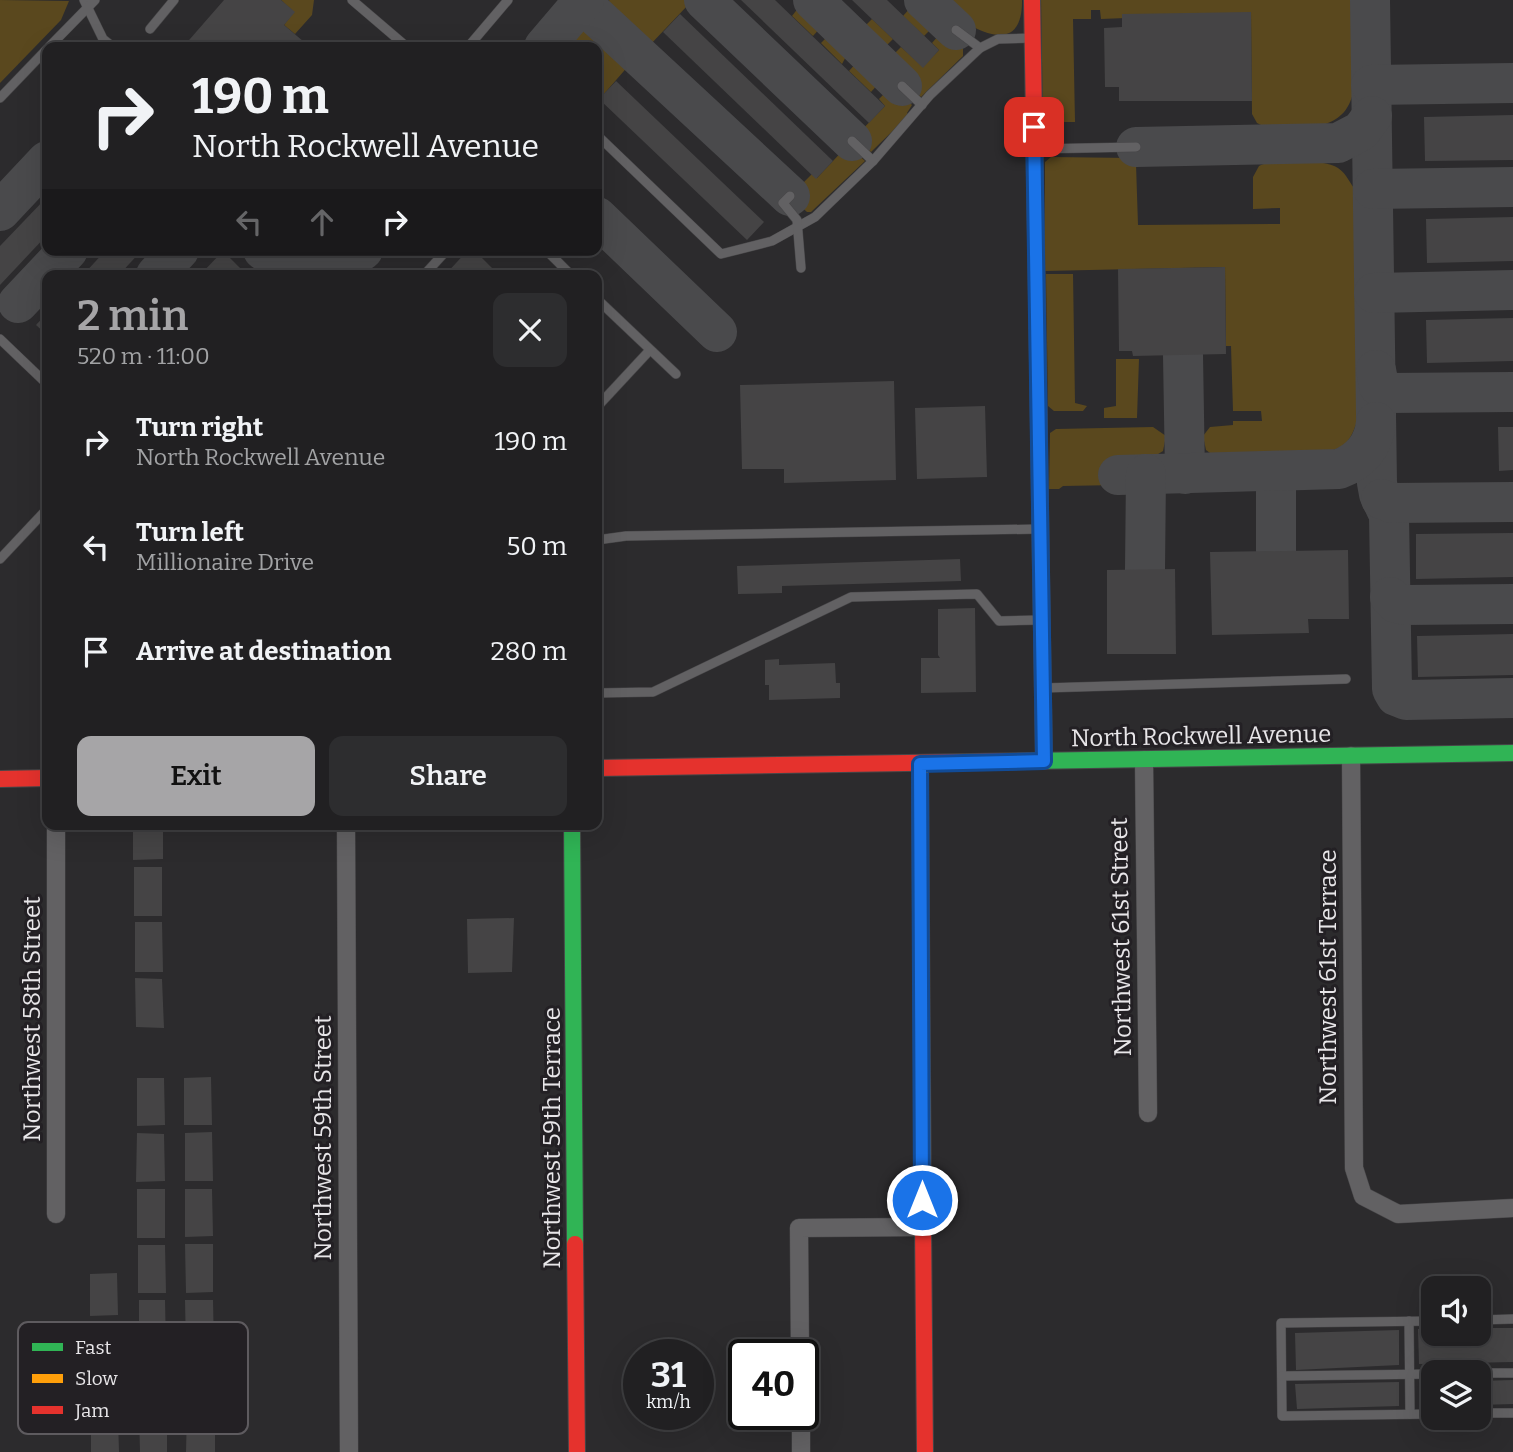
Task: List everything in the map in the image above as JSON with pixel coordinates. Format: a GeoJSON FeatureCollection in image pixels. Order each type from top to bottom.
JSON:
{"type":"FeatureCollection","features":[{"type":"Feature","properties":{"kind":"street"},"geometry":{"type":"LineString","coordinates":[[1032,0],[1044,761]]}},
{"type":"Feature","properties":{"kind":"street","name":"North Rockwell Avenue"},"geometry":{"type":"LineString","coordinates":[[602,768],[1513,753]]}},
{"type":"Feature","properties":{"kind":"street","name":"Northwest 61st Terrace"},"geometry":{"type":"LineString","coordinates":[[1351,755],[1354,1168],[1357,1184],[1363,1196],[1398,1214],[1513,1208]]}},
{"type":"Feature","properties":{"kind":"street","name":"Northwest 61st Street"},"geometry":{"type":"LineString","coordinates":[[1144,760],[1148,1113]]}},
{"type":"Feature","properties":{"kind":"street"},"geometry":{"type":"LineString","coordinates":[[920,764],[925,1452]]}},
{"type":"Feature","properties":{"kind":"street"},"geometry":{"type":"LineString","coordinates":[[0,779],[42,778]]}},
{"type":"Feature","properties":{"kind":"street","name":"Northwest 58th Street"},"geometry":{"type":"LineString","coordinates":[[56,830],[56,1214]]}},
{"type":"Feature","properties":{"kind":"street","name":"Northwest 59th Street"},"geometry":{"type":"LineString","coordinates":[[346,830],[349,1452]]}},
{"type":"Feature","properties":{"kind":"street","name":"Northwest 59th Terrace"},"geometry":{"type":"LineString","coordinates":[[572,830],[577,1452]]}},
{"type":"Feature","properties":{"kind":"street"},"geometry":{"type":"LineString","coordinates":[[800,1339],[799,1228],[923,1227]]}},
{"type":"Feature","properties":{"kind":"street"},"geometry":{"type":"LineString","coordinates":[[801,1430],[801,1452]]}},
{"type":"Feature","properties":{"kind":"lane"},"geometry":{"type":"LineString","coordinates":[[53,42],[85,4],[95,0]]}},
{"type":"Feature","properties":{"kind":"lane"},"geometry":{"type":"LineString","coordinates":[[150,29],[174,0]]}},
{"type":"Feature","properties":{"kind":"lane"},"geometry":{"type":"LineString","coordinates":[[352,0],[401,42]]}},
{"type":"Feature","properties":{"kind":"lane"},"geometry":{"type":"LineString","coordinates":[[472,42],[508,0]]}},
{"type":"Feature","properties":{"kind":"lane"},"geometry":{"type":"LineString","coordinates":[[85,4],[107,42]]}},
{"type":"Feature","properties":{"kind":"lane"},"geometry":{"type":"LineString","coordinates":[[956,30],[980,48]]}},
{"type":"Feature","properties":{"kind":"lane"},"geometry":{"type":"LineString","coordinates":[[602,140],[721,254],[772,241],[815,217],[873,161],[922,105],[980,48],[998,39],[1032,38]]}},
{"type":"Feature","properties":{"kind":"lane"},"geometry":{"type":"LineString","coordinates":[[0,98],[42,54]]}},
{"type":"Feature","properties":{"kind":"lane"},"geometry":{"type":"LineString","coordinates":[[902,86],[922,105]]}},
{"type":"Feature","properties":{"kind":"lane"},"geometry":{"type":"LineString","coordinates":[[852,141],[873,161]]}},
{"type":"Feature","properties":{"kind":"lane"},"geometry":{"type":"LineString","coordinates":[[1034,149],[1136,147]]}},
{"type":"Feature","properties":{"kind":"lane"},"geometry":{"type":"LineString","coordinates":[[790,196],[783,202],[797,220],[801,268]]}},
{"type":"Feature","properties":{"kind":"lane"},"geometry":{"type":"LineString","coordinates":[[429,270],[441,256]]}},
{"type":"Feature","properties":{"kind":"lane"},"geometry":{"type":"LineString","coordinates":[[552,256],[567,270]]}},
{"type":"Feature","properties":{"kind":"lane"},"geometry":{"type":"LineString","coordinates":[[602,304],[676,374]]}},
{"type":"Feature","properties":{"kind":"lane"},"geometry":{"type":"LineString","coordinates":[[0,339],[42,379]]}},
{"type":"Feature","properties":{"kind":"lane"},"geometry":{"type":"LineString","coordinates":[[602,402],[650,350]]}},
{"type":"Feature","properties":{"kind":"lane"},"geometry":{"type":"LineString","coordinates":[[0,559],[42,514]]}},
{"type":"Feature","properties":{"kind":"lane"},"geometry":{"type":"LineString","coordinates":[[602,539],[626,536],[1040,529]]}},
{"type":"Feature","properties":{"kind":"lane"},"geometry":{"type":"LineString","coordinates":[[602,693],[653,692],[851,597],[977,594],[999,621],[1042,620]]}},
{"type":"Feature","properties":{"kind":"lane"},"geometry":{"type":"LineString","coordinates":[[1043,688],[1346,679]]}},
{"type":"Feature","properties":{"kind":"lane"},"geometry":{"type":"LineString","coordinates":[[1491,1320],[1513,1320]]}},
{"type":"Feature","properties":{"kind":"lane"},"geometry":{"type":"LineString","coordinates":[[1409,1321],[1410,1414]]}},
{"type":"Feature","properties":{"kind":"lane"},"geometry":{"type":"LineString","coordinates":[[1421,1321],[1281,1323],[1282,1416],[1421,1414]]}},
{"type":"Feature","properties":{"kind":"lane"},"geometry":{"type":"LineString","coordinates":[[1491,1373],[1513,1373]]}},
{"type":"Feature","properties":{"kind":"lane"},"geometry":{"type":"LineString","coordinates":[[1282,1377],[1421,1374]]}},
{"type":"Feature","properties":{"kind":"lane"},"geometry":{"type":"LineString","coordinates":[[1491,1413],[1513,1413]]}},
{"type":"Feature","properties":{"kind":"shaded area"},"geometry":{"type":"Polygon","coordinates":[[[0,0],[69,1],[61,20],[0,83],[0,0]]]}},
{"type":"Feature","properties":{"kind":"shaded area"},"geometry":{"type":"Polygon","coordinates":[[[281,0],[314,0],[312,15],[295,34],[284,25],[294,12],[281,0]]]}},
{"type":"Feature","properties":{"kind":"shaded area"},"geometry":{"type":"Polygon","coordinates":[[[609,0],[687,0],[689,4],[648,47],[612,15],[609,0]]]}},
{"type":"Feature","properties":{"kind":"shaded area"},"geometry":{"type":"Polygon","coordinates":[[[937,0],[1022,0],[1020,20],[1013,31],[1002,35],[989,33],[975,28],[937,0]]]}},
{"type":"Feature","properties":{"kind":"shaded area"},"geometry":{"type":"Polygon","coordinates":[[[1041,0],[1352,0],[1355,80],[1351,99],[1342,114],[1326,124],[1301,128],[1265,127],[1257,123],[1252,114],[1251,13],[1101,19],[1100,10],[1091,10],[1091,19],[1073,19],[1075,122],[1043,122],[1041,0]]]}},
{"type":"Feature","properties":{"kind":"shaded area"},"geometry":{"type":"Polygon","coordinates":[[[799,7],[809,7],[820,18],[821,27],[813,36],[792,16],[799,7]]]}},
{"type":"Feature","properties":{"kind":"shaded area"},"geometry":{"type":"Polygon","coordinates":[[[911,7],[919,7],[932,20],[932,28],[924,36],[903,16],[911,7]]]}},
{"type":"Feature","properties":{"kind":"shaded area"},"geometry":{"type":"Polygon","coordinates":[[[872,19],[893,39],[884,48],[876,48],[864,35],[864,27],[872,19]]]}},
{"type":"Feature","properties":{"kind":"shaded area"},"geometry":{"type":"Polygon","coordinates":[[[592,29],[600,33],[630,64],[602,96],[602,42],[567,42],[575,33],[592,29]]]}},
{"type":"Feature","properties":{"kind":"shaded area"},"geometry":{"type":"Polygon","coordinates":[[[838,34],[850,49],[842,64],[821,43],[829,35],[838,34]]]}},
{"type":"Feature","properties":{"kind":"shaded area"},"geometry":{"type":"Polygon","coordinates":[[[939,35],[952,36],[963,47],[963,56],[921,97],[906,84],[909,80],[893,64],[893,55],[901,47],[923,67],[939,50],[932,43],[939,35]]]}},
{"type":"Feature","properties":{"kind":"shaded area"},"geometry":{"type":"Polygon","coordinates":[[[857,62],[867,62],[879,74],[879,83],[871,92],[849,71],[857,62]]]}},
{"type":"Feature","properties":{"kind":"shaded area"},"geometry":{"type":"Polygon","coordinates":[[[887,91],[899,92],[912,105],[907,113],[909,115],[871,152],[854,138],[885,106],[879,99],[887,91]]]}},
{"type":"Feature","properties":{"kind":"shaded area"},"geometry":{"type":"Polygon","coordinates":[[[848,145],[865,161],[811,212],[807,212],[790,196],[812,174],[817,178],[848,145]]]}},
{"type":"Feature","properties":{"kind":"shaded area"},"geometry":{"type":"Polygon","coordinates":[[[1051,157],[1132,158],[1136,164],[1138,225],[1280,224],[1280,208],[1253,209],[1253,177],[1259,166],[1266,163],[1299,161],[1322,163],[1341,170],[1355,189],[1359,416],[1345,444],[1320,453],[1283,456],[1214,456],[1206,450],[1203,436],[1210,427],[1233,425],[1233,421],[1262,421],[1261,411],[1233,411],[1231,346],[1226,346],[1225,267],[1045,271],[1045,162],[1051,157]]]}},
{"type":"Feature","properties":{"kind":"shaded area"},"geometry":{"type":"Polygon","coordinates":[[[1046,274],[1073,274],[1075,403],[1087,406],[1083,411],[1054,411],[1048,406],[1046,274]]]}},
{"type":"Feature","properties":{"kind":"shaded area"},"geometry":{"type":"Polygon","coordinates":[[[1116,359],[1139,359],[1137,418],[1104,418],[1104,408],[1116,406],[1116,359]]]}},
{"type":"Feature","properties":{"kind":"shaded area"},"geometry":{"type":"Polygon","coordinates":[[[1153,427],[1166,436],[1163,451],[1155,456],[1118,457],[1119,485],[1063,486],[1049,489],[1050,433],[1056,429],[1153,427]]]}},
{"type":"Feature","properties":{"kind":"building"},"geometry":{"type":"Polygon","coordinates":[[[224,0],[281,0],[295,12],[284,25],[304,42],[187,42],[224,0]]]}},
{"type":"Feature","properties":{"kind":"building"},"geometry":{"type":"Polygon","coordinates":[[[741,0],[775,0],[885,106],[869,123],[741,0]]]}},
{"type":"Feature","properties":{"kind":"building"},"geometry":{"type":"Polygon","coordinates":[[[852,0],[887,0],[939,50],[923,68],[852,0]]]}},
{"type":"Feature","properties":{"kind":"building"},"geometry":{"type":"Polygon","coordinates":[[[1251,12],[1252,101],[1119,101],[1119,87],[1105,87],[1104,28],[1122,27],[1122,14],[1251,12]]]}},
{"type":"Feature","properties":{"kind":"building"},"geometry":{"type":"Polygon","coordinates":[[[680,14],[833,161],[816,179],[663,32],[680,14]]]}},
{"type":"Feature","properties":{"kind":"building"},"geometry":{"type":"Polygon","coordinates":[[[616,81],[764,222],[747,240],[602,102],[602,96],[616,81]]]}},
{"type":"Feature","properties":{"kind":"building"},"geometry":{"type":"Polygon","coordinates":[[[1513,115],[1513,160],[1425,161],[1424,117],[1513,115]]]}},
{"type":"Feature","properties":{"kind":"building"},"geometry":{"type":"Polygon","coordinates":[[[42,202],[42,240],[0,285],[0,246],[42,202]]]}},
{"type":"Feature","properties":{"kind":"building"},"geometry":{"type":"Polygon","coordinates":[[[1513,217],[1513,261],[1427,263],[1426,219],[1513,217]]]}},
{"type":"Feature","properties":{"kind":"building"},"geometry":{"type":"Polygon","coordinates":[[[100,256],[136,256],[124,270],[88,270],[100,256]]]}},
{"type":"Feature","properties":{"kind":"building"},"geometry":{"type":"Polygon","coordinates":[[[218,256],[228,256],[242,270],[205,270],[218,256]]]}},
{"type":"Feature","properties":{"kind":"building"},"geometry":{"type":"Polygon","coordinates":[[[462,256],[480,256],[494,270],[450,270],[462,256]]]}},
{"type":"Feature","properties":{"kind":"building"},"geometry":{"type":"Polygon","coordinates":[[[1225,267],[1226,354],[1133,356],[1132,351],[1119,351],[1118,269],[1225,267]]]}},
{"type":"Feature","properties":{"kind":"building"},"geometry":{"type":"Polygon","coordinates":[[[42,318],[42,330],[36,325],[42,318]]]}},
{"type":"Feature","properties":{"kind":"building"},"geometry":{"type":"Polygon","coordinates":[[[1513,318],[1513,361],[1427,363],[1426,320],[1513,318]]]}},
{"type":"Feature","properties":{"kind":"building"},"geometry":{"type":"Polygon","coordinates":[[[894,381],[896,480],[784,483],[784,469],[742,469],[740,385],[894,381]]]}},
{"type":"Feature","properties":{"kind":"building"},"geometry":{"type":"Polygon","coordinates":[[[985,406],[987,477],[917,479],[915,408],[985,406]]]}},
{"type":"Feature","properties":{"kind":"building"},"geometry":{"type":"Polygon","coordinates":[[[1498,427],[1513,427],[1513,470],[1499,471],[1498,427]]]}},
{"type":"Feature","properties":{"kind":"building"},"geometry":{"type":"Polygon","coordinates":[[[1513,533],[1513,577],[1416,579],[1416,534],[1513,533]]]}},
{"type":"Feature","properties":{"kind":"building"},"geometry":{"type":"Polygon","coordinates":[[[1348,550],[1349,619],[1308,619],[1309,633],[1212,635],[1210,552],[1348,550]]]}},
{"type":"Feature","properties":{"kind":"building"},"geometry":{"type":"Polygon","coordinates":[[[960,559],[961,581],[782,586],[782,593],[738,594],[737,566],[960,559]]]}},
{"type":"Feature","properties":{"kind":"building"},"geometry":{"type":"Polygon","coordinates":[[[1175,569],[1176,654],[1107,654],[1107,570],[1175,569]]]}},
{"type":"Feature","properties":{"kind":"building"},"geometry":{"type":"Polygon","coordinates":[[[975,608],[976,692],[921,693],[921,658],[940,658],[938,609],[975,608]]]}},
{"type":"Feature","properties":{"kind":"building"},"geometry":{"type":"Polygon","coordinates":[[[1513,634],[1513,675],[1418,677],[1417,636],[1513,634]]]}},
{"type":"Feature","properties":{"kind":"building"},"geometry":{"type":"Polygon","coordinates":[[[779,659],[779,665],[835,663],[836,683],[840,683],[840,698],[769,700],[769,685],[765,685],[765,660],[779,659]]]}},
{"type":"Feature","properties":{"kind":"building"},"geometry":{"type":"Polygon","coordinates":[[[133,831],[163,831],[163,859],[133,860],[133,831]]]}},
{"type":"Feature","properties":{"kind":"building"},"geometry":{"type":"Polygon","coordinates":[[[134,867],[162,867],[162,916],[134,916],[134,867]]]}},
{"type":"Feature","properties":{"kind":"building"},"geometry":{"type":"Polygon","coordinates":[[[514,918],[512,972],[468,973],[467,919],[514,918]]]}},
{"type":"Feature","properties":{"kind":"building"},"geometry":{"type":"Polygon","coordinates":[[[135,922],[162,922],[163,972],[135,972],[135,922]]]}},
{"type":"Feature","properties":{"kind":"building"},"geometry":{"type":"Polygon","coordinates":[[[135,978],[162,979],[164,1028],[136,1027],[135,978]]]}},
{"type":"Feature","properties":{"kind":"building"},"geometry":{"type":"Polygon","coordinates":[[[211,1077],[212,1125],[184,1125],[184,1078],[211,1077]]]}},
{"type":"Feature","properties":{"kind":"building"},"geometry":{"type":"Polygon","coordinates":[[[137,1078],[164,1078],[165,1125],[137,1126],[137,1078]]]}},
{"type":"Feature","properties":{"kind":"building"},"geometry":{"type":"Polygon","coordinates":[[[212,1132],[213,1181],[185,1181],[185,1133],[212,1132]]]}},
{"type":"Feature","properties":{"kind":"building"},"geometry":{"type":"Polygon","coordinates":[[[137,1133],[164,1134],[165,1181],[136,1182],[137,1133]]]}},
{"type":"Feature","properties":{"kind":"building"},"geometry":{"type":"Polygon","coordinates":[[[137,1189],[165,1189],[165,1238],[137,1238],[137,1189]]]}},
{"type":"Feature","properties":{"kind":"building"},"geometry":{"type":"Polygon","coordinates":[[[185,1189],[212,1189],[213,1236],[185,1237],[185,1189]]]}},
{"type":"Feature","properties":{"kind":"building"},"geometry":{"type":"Polygon","coordinates":[[[185,1244],[213,1244],[213,1292],[186,1293],[185,1244]]]}},
{"type":"Feature","properties":{"kind":"building"},"geometry":{"type":"Polygon","coordinates":[[[138,1245],[165,1245],[166,1293],[138,1293],[138,1245]]]}},
{"type":"Feature","properties":{"kind":"building"},"geometry":{"type":"Polygon","coordinates":[[[117,1273],[118,1315],[90,1316],[90,1274],[117,1273]]]}},
{"type":"Feature","properties":{"kind":"building"},"geometry":{"type":"Polygon","coordinates":[[[139,1300],[165,1300],[165,1322],[139,1322],[139,1300]]]}},
{"type":"Feature","properties":{"kind":"building"},"geometry":{"type":"Polygon","coordinates":[[[185,1300],[213,1300],[213,1322],[185,1322],[185,1300]]]}},
{"type":"Feature","properties":{"kind":"building"},"geometry":{"type":"Polygon","coordinates":[[[1491,1328],[1513,1328],[1513,1362],[1421,1360],[1419,1364],[1418,1329],[1421,1329],[1421,1346],[1491,1346],[1491,1328]]]}},
{"type":"Feature","properties":{"kind":"building"},"geometry":{"type":"Polygon","coordinates":[[[1399,1330],[1399,1365],[1296,1370],[1295,1333],[1399,1330]]]}},
{"type":"Feature","properties":{"kind":"building"},"geometry":{"type":"Polygon","coordinates":[[[1513,1380],[1513,1404],[1491,1405],[1491,1381],[1513,1380]]]}},
{"type":"Feature","properties":{"kind":"building"},"geometry":{"type":"Polygon","coordinates":[[[1399,1382],[1399,1406],[1297,1409],[1295,1384],[1399,1382]]]}},
{"type":"Feature","properties":{"kind":"building"},"geometry":{"type":"Polygon","coordinates":[[[1419,1382],[1421,1382],[1421,1406],[1419,1382]]]}},
{"type":"Feature","properties":{"kind":"building"},"geometry":{"type":"Polygon","coordinates":[[[91,1434],[118,1434],[119,1452],[91,1452],[91,1434]]]}},
{"type":"Feature","properties":{"kind":"building"},"geometry":{"type":"Polygon","coordinates":[[[140,1434],[167,1434],[167,1452],[140,1452],[140,1434]]]}},
{"type":"Feature","properties":{"kind":"building"},"geometry":{"type":"Polygon","coordinates":[[[186,1434],[215,1434],[215,1452],[186,1452],[186,1434]]]}},
{"type":"Feature","properties":{"kind":"taxiway"},"geometry":{"type":"LineString","coordinates":[[548,42],[584,0]]}},
{"type":"Feature","properties":{"kind":"taxiway"},"geometry":{"type":"LineString","coordinates":[[704,0],[852,141]]}},
{"type":"Feature","properties":{"kind":"taxiway"},"geometry":{"type":"LineString","coordinates":[[813,0],[902,86]]}},
{"type":"Feature","properties":{"kind":"taxiway"},"geometry":{"type":"LineString","coordinates":[[924,0],[956,30]]}},
{"type":"Feature","properties":{"kind":"taxiway"},"geometry":{"type":"LineString","coordinates":[[1370,0],[1377,483],[1389,515],[1392,689],[1396,696],[1406,700],[1513,698]]}},
{"type":"Feature","properties":{"kind":"taxiway"},"geometry":{"type":"LineString","coordinates":[[582,3],[790,196]]}},
{"type":"Feature","properties":{"kind":"taxiway"},"geometry":{"type":"LineString","coordinates":[[1371,85],[1513,83]]}},
{"type":"Feature","properties":{"kind":"taxiway"},"geometry":{"type":"LineString","coordinates":[[1136,147],[1338,143],[1361,131],[1372,116]]}},
{"type":"Feature","properties":{"kind":"taxiway"},"geometry":{"type":"LineString","coordinates":[[0,211],[42,166]]}},
{"type":"Feature","properties":{"kind":"taxiway"},"geometry":{"type":"LineString","coordinates":[[1373,189],[1513,187]]}},
{"type":"Feature","properties":{"kind":"taxiway"},"geometry":{"type":"LineString","coordinates":[[602,222],[717,332]]}},
{"type":"Feature","properties":{"kind":"taxiway"},"geometry":{"type":"LineString","coordinates":[[49,270],[62,256]]}},
{"type":"Feature","properties":{"kind":"taxiway"},"geometry":{"type":"LineString","coordinates":[[161,270],[173,256]]}},
{"type":"Feature","properties":{"kind":"taxiway"},"geometry":{"type":"LineString","coordinates":[[273,256],[313,267],[339,263],[353,256]]}},
{"type":"Feature","properties":{"kind":"taxiway"},"geometry":{"type":"LineString","coordinates":[[18,303],[42,278]]}},
{"type":"Feature","properties":{"kind":"taxiway"},"geometry":{"type":"LineString","coordinates":[[1374,293],[1513,290]]}},
{"type":"Feature","properties":{"kind":"taxiway"},"geometry":{"type":"LineString","coordinates":[[1183,355],[1185,474]]}},
{"type":"Feature","properties":{"kind":"taxiway"},"geometry":{"type":"LineString","coordinates":[[1376,370],[1379,386],[1388,393],[1513,392]]}},
{"type":"Feature","properties":{"kind":"taxiway"},"geometry":{"type":"LineString","coordinates":[[1118,475],[1339,469],[1354,462],[1365,451],[1376,422]]}},
{"type":"Feature","properties":{"kind":"taxiway"},"geometry":{"type":"LineString","coordinates":[[1276,472],[1276,551]]}},
{"type":"Feature","properties":{"kind":"taxiway"},"geometry":{"type":"LineString","coordinates":[[1145,570],[1146,474]]}},
{"type":"Feature","properties":{"kind":"taxiway"},"geometry":{"type":"LineString","coordinates":[[1381,499],[1392,503],[1513,502]]}},
{"type":"Feature","properties":{"kind":"taxiway"},"geometry":{"type":"LineString","coordinates":[[1390,597],[1396,603],[1405,605],[1513,604]]}},
{"type":"Feature","properties":{"kind":"traffic: fast"},"geometry":{"type":"LineString","coordinates":[[1041,571],[1044,761]]}},
{"type":"Feature","properties":{"kind":"traffic: fast"},"geometry":{"type":"LineString","coordinates":[[1029,761],[1513,753]]}},
{"type":"Feature","properties":{"kind":"traffic: fast"},"geometry":{"type":"LineString","coordinates":[[572,830],[575,1244]]}},
{"type":"Feature","properties":{"kind":"traffic: slow"},"geometry":{"type":"LineString","coordinates":[[1037,297],[1041,571]]}},
{"type":"Feature","properties":{"kind":"traffic: slow"},"geometry":{"type":"LineString","coordinates":[[920,763],[923,1223]]}},
{"type":"Feature","properties":{"kind":"traffic: jam"},"geometry":{"type":"LineString","coordinates":[[1032,0],[1037,297]]}},
{"type":"Feature","properties":{"kind":"traffic: jam"},"geometry":{"type":"LineString","coordinates":[[602,768],[1029,761]]}},
{"type":"Feature","properties":{"kind":"traffic: jam"},"geometry":{"type":"LineString","coordinates":[[0,779],[42,778]]}},
{"type":"Feature","properties":{"kind":"traffic: jam"},"geometry":{"type":"LineString","coordinates":[[923,1223],[925,1452]]}},
{"type":"Feature","properties":{"kind":"traffic: jam"},"geometry":{"type":"LineString","coordinates":[[575,1244],[577,1452]]}},
{"type":"Feature","properties":{"kind":"route"},"geometry":{"type":"LineString","coordinates":[[922,1200],[920,764],[1044,761],[1034,127]]}}]}
